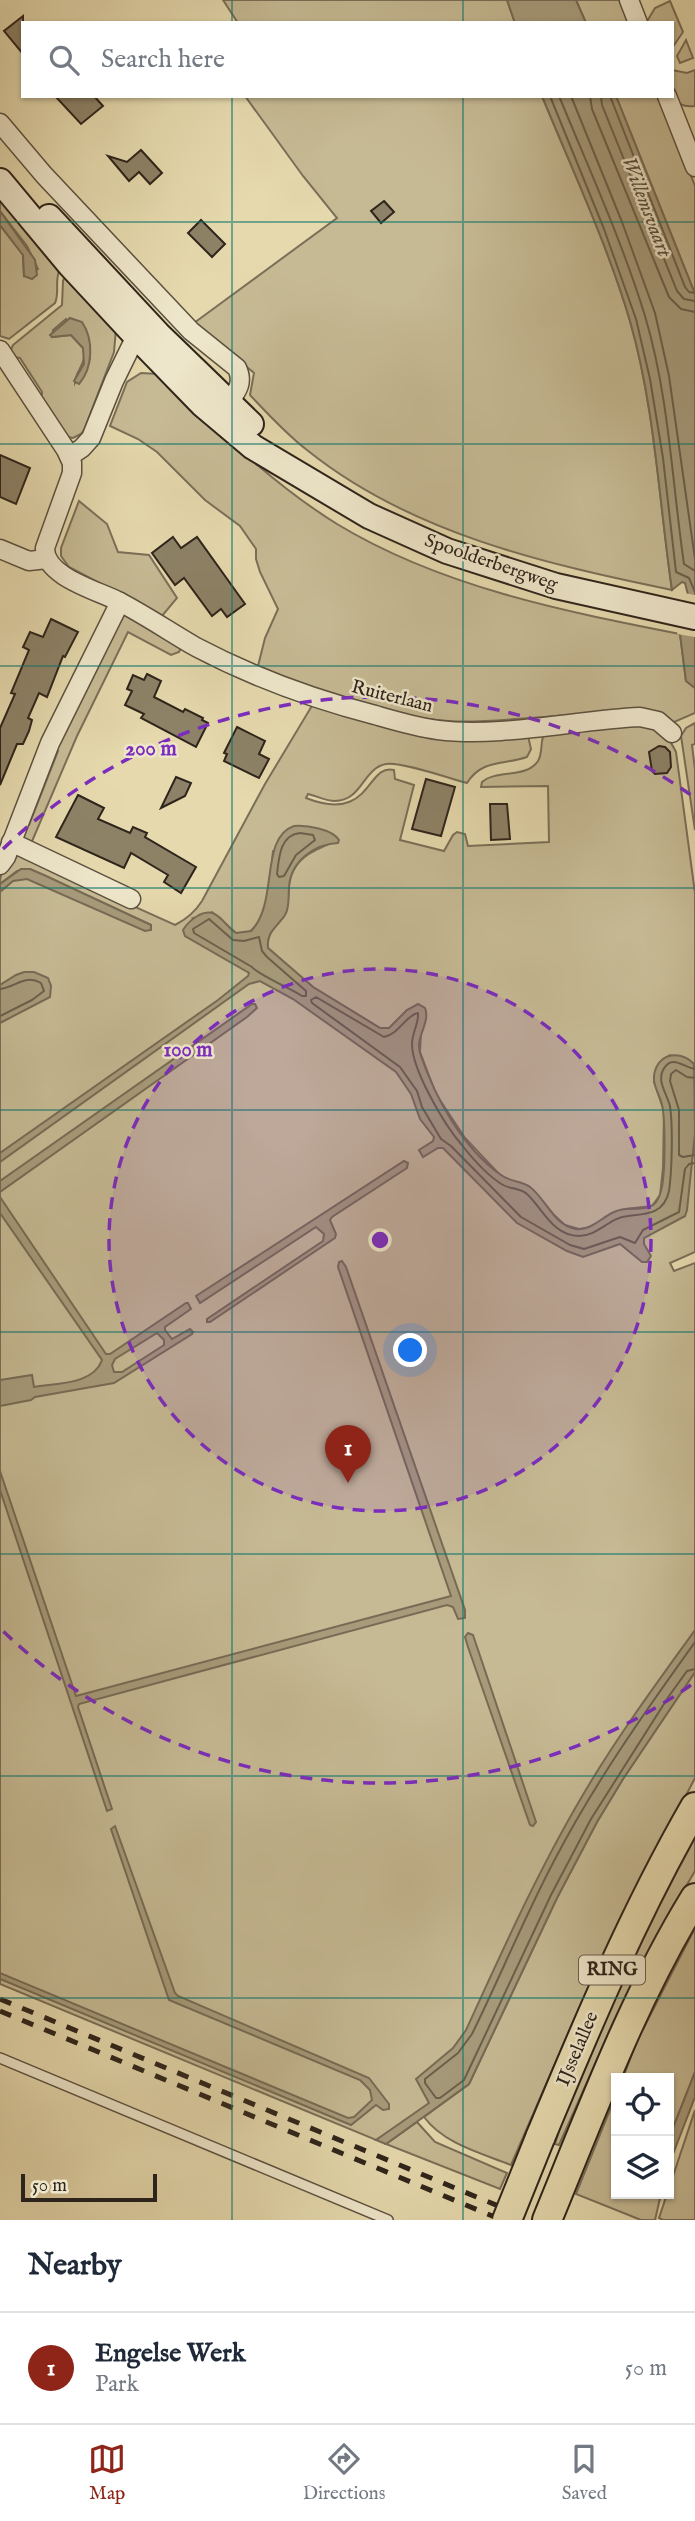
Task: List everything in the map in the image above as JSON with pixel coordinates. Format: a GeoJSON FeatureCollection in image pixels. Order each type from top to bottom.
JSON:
{"type":"FeatureCollection","features":[{"type":"Feature","properties":{"kind":"main road","name":"Spoolderbergweg"},"geometry":{"type":"LineString","coordinates":[[0,163],[202,404],[253,447],[369,516],[447,551],[556,586],[695,617]]}},
{"type":"Feature","properties":{"kind":"main road","name":"Spoolderbergweg"},"geometry":{"type":"LineString","coordinates":[[0,181],[71,265],[275,446],[301,474]]}},
{"type":"Feature","properties":{"kind":"main road","name":"IJsselallee"},"geometry":{"type":"LineString","coordinates":[[507,2220],[612,1969],[652,1886],[695,1807]]}},
{"type":"Feature","properties":{"kind":"main road","name":"IJsselallee"},"geometry":{"type":"LineString","coordinates":[[547,2220],[634,2013],[695,1898]]}},
{"type":"Feature","properties":{"kind":"street"},"geometry":{"type":"LineString","coordinates":[[629,0],[637,21]]}},
{"type":"Feature","properties":{"kind":"street"},"geometry":{"type":"LineString","coordinates":[[668,98],[695,167]]}},
{"type":"Feature","properties":{"kind":"street"},"geometry":{"type":"LineString","coordinates":[[0,124],[41,172],[191,331],[237,368],[240,383],[228,404]]}},
{"type":"Feature","properties":{"kind":"street"},"geometry":{"type":"LineString","coordinates":[[70,456],[91,438],[114,381],[141,328]]}},
{"type":"Feature","properties":{"kind":"street"},"geometry":{"type":"LineString","coordinates":[[0,350],[70,456],[73,468],[47,539],[47,559],[29,561],[0,549]]}},
{"type":"Feature","properties":{"kind":"street","name":"Ruiterlaan"},"geometry":{"type":"LineString","coordinates":[[47,559],[55,571],[120,602],[198,647],[281,687],[345,707],[419,727],[456,732],[640,717],[658,721],[672,733]]}},
{"type":"Feature","properties":{"kind":"street"},"geometry":{"type":"LineString","coordinates":[[0,865],[50,743],[120,602]]}},
{"type":"Feature","properties":{"kind":"street"},"geometry":{"type":"LineString","coordinates":[[11,842],[131,899]]}},
{"type":"Feature","properties":{"kind":"lane"},"geometry":{"type":"LineString","coordinates":[[0,2058],[388,2220]]}},
{"type":"Feature","properties":{"kind":"shaded area"},"geometry":{"type":"Polygon","coordinates":[[[223,0],[507,0],[514,21],[237,21],[223,0]]]}},
{"type":"Feature","properties":{"kind":"shaded area"},"geometry":{"type":"Polygon","coordinates":[[[576,0],[622,0],[630,21],[585,21],[576,0]]]}},
{"type":"Feature","properties":{"kind":"shaded area"},"geometry":{"type":"Polygon","coordinates":[[[670,1],[683,32],[674,45],[674,21],[647,21],[655,8],[670,1]]]}},
{"type":"Feature","properties":{"kind":"shaded area"},"geometry":{"type":"Polygon","coordinates":[[[686,40],[693,58],[680,63],[677,56],[686,40]]]}},
{"type":"Feature","properties":{"kind":"shaded area"},"geometry":{"type":"Polygon","coordinates":[[[674,70],[687,73],[695,70],[695,106],[676,101],[674,70]]]}},
{"type":"Feature","properties":{"kind":"shaded area"},"geometry":{"type":"Polygon","coordinates":[[[246,98],[543,98],[600,236],[630,321],[651,421],[672,590],[528,556],[434,524],[347,479],[299,444],[250,395],[254,373],[194,323],[337,218],[246,98]]]}},
{"type":"Feature","properties":{"kind":"shaded area"},"geometry":{"type":"Polygon","coordinates":[[[617,98],[661,98],[695,186],[695,294],[617,98]]]}},
{"type":"Feature","properties":{"kind":"shaded area"},"geometry":{"type":"Polygon","coordinates":[[[0,189],[60,269],[55,303],[9,339],[0,336],[0,225],[23,255],[24,276],[38,269],[27,246],[0,211],[0,189]]]}},
{"type":"Feature","properties":{"kind":"shaded area"},"geometry":{"type":"Polygon","coordinates":[[[66,273],[116,329],[114,352],[84,430],[73,438],[64,436],[41,400],[42,392],[20,358],[13,357],[11,350],[13,345],[62,305],[66,273]],[[66,319],[53,330],[52,337],[71,335],[83,348],[83,363],[75,383],[90,359],[66,319]]]}},
{"type":"Feature","properties":{"kind":"shaded area"},"geometry":{"type":"Polygon","coordinates":[[[141,373],[158,374],[244,454],[289,491],[337,524],[377,546],[418,565],[504,594],[547,606],[680,634],[686,681],[695,688],[695,713],[672,723],[642,708],[499,720],[448,721],[375,708],[258,666],[265,638],[278,609],[260,572],[256,549],[240,526],[205,500],[157,452],[138,439],[110,426],[127,382],[141,373]]]}},
{"type":"Feature","properties":{"kind":"shaded area"},"geometry":{"type":"Polygon","coordinates":[[[79,501],[107,524],[118,552],[149,555],[177,598],[162,616],[69,567],[61,556],[61,548],[79,501]]]}},
{"type":"Feature","properties":{"kind":"shaded area"},"geometry":{"type":"Polygon","coordinates":[[[123,614],[182,646],[179,652],[171,655],[128,632],[77,736],[30,846],[22,838],[23,823],[29,825],[58,751],[52,749],[123,614]]]}},
{"type":"Feature","properties":{"kind":"shaded area"},"geometry":{"type":"Polygon","coordinates":[[[313,704],[528,736],[531,749],[527,757],[487,766],[473,775],[467,783],[414,768],[386,764],[372,771],[357,790],[344,800],[332,801],[308,794],[306,798],[328,804],[344,804],[355,799],[385,770],[394,770],[395,779],[414,785],[400,840],[444,851],[457,832],[465,834],[468,846],[549,842],[548,786],[481,787],[482,782],[488,778],[533,767],[540,758],[544,734],[644,725],[655,729],[667,738],[676,752],[695,893],[695,1066],[670,1055],[663,1059],[655,1073],[654,1082],[664,1111],[660,1195],[652,1206],[625,1209],[587,1228],[579,1229],[565,1225],[529,1186],[500,1175],[465,1138],[436,1094],[420,1052],[424,1024],[407,1010],[389,1029],[380,1028],[313,987],[268,948],[271,933],[286,911],[291,876],[295,868],[307,856],[339,840],[273,851],[266,907],[256,926],[248,933],[236,933],[212,912],[193,918],[395,1052],[435,1117],[560,1237],[654,1232],[685,1216],[695,1133],[695,1252],[670,1263],[674,1271],[695,1263],[695,1654],[627,1745],[439,2100],[376,2140],[0,1984],[0,887],[16,877],[34,875],[151,925],[30,869],[17,871],[0,884],[1,874],[8,862],[20,855],[175,925],[179,923],[194,912],[202,901],[265,784],[313,704]]]}},
{"type":"Feature","properties":{"kind":"shaded area"},"geometry":{"type":"Polygon","coordinates":[[[695,723],[695,744],[692,745],[695,770],[695,830],[681,736],[686,728],[695,723]]]}},
{"type":"Feature","properties":{"kind":"shaded area"},"geometry":{"type":"Polygon","coordinates":[[[695,1672],[695,1778],[583,1999],[511,2165],[452,2141],[424,2117],[469,2084],[557,1898],[597,1822],[695,1672]]]}},
{"type":"Feature","properties":{"kind":"shaded area"},"geometry":{"type":"Polygon","coordinates":[[[695,1836],[695,1871],[662,1927],[613,2024],[559,2145],[555,2144],[599,2026],[636,1948],[695,1836]]]}},
{"type":"Feature","properties":{"kind":"shaded area"},"geometry":{"type":"Polygon","coordinates":[[[695,1928],[695,2072],[674,2125],[674,2073],[625,2073],[637,2041],[695,1928]]]}},
{"type":"Feature","properties":{"kind":"shaded area"},"geometry":{"type":"Polygon","coordinates":[[[611,2107],[611,2199],[660,2199],[655,2220],[641,2220],[576,2194],[611,2107]]]}},
{"type":"Feature","properties":{"kind":"shaded area"},"geometry":{"type":"Polygon","coordinates":[[[695,2110],[695,2220],[659,2218],[665,2199],[674,2199],[674,2173],[695,2110]]]}},
{"type":"Feature","properties":{"kind":"shaded area"},"geometry":{"type":"Polygon","coordinates":[[[417,2122],[435,2142],[507,2173],[500,2189],[386,2144],[417,2122]]]}},
{"type":"Feature","properties":{"kind":"water"},"geometry":{"type":"Polygon","coordinates":[[[507,0],[576,0],[585,21],[514,21],[507,0]]]}},
{"type":"Feature","properties":{"kind":"water","name":"Willemsvaart"},"geometry":{"type":"Polygon","coordinates":[[[543,98],[617,98],[695,294],[695,688],[686,681],[680,634],[688,595],[685,583],[682,582],[672,590],[645,387],[630,321],[600,236],[543,98]]]}},
{"type":"Feature","properties":{"kind":"water"},"geometry":{"type":"Polygon","coordinates":[[[0,211],[35,260],[37,275],[32,279],[24,276],[23,255],[0,225],[0,211]]]}},
{"type":"Feature","properties":{"kind":"water"},"geometry":{"type":"Polygon","coordinates":[[[70,318],[82,322],[89,337],[89,362],[79,384],[74,381],[84,364],[83,348],[71,335],[50,335],[70,318]]]}},
{"type":"Feature","properties":{"kind":"water"},"geometry":{"type":"Polygon","coordinates":[[[294,826],[325,830],[339,840],[338,843],[312,851],[294,870],[290,879],[287,912],[270,934],[268,948],[313,987],[380,1028],[389,1028],[407,1010],[418,1004],[425,1008],[426,1019],[420,1053],[442,1104],[462,1136],[487,1164],[505,1177],[530,1187],[568,1227],[587,1228],[618,1210],[641,1209],[653,1205],[662,1187],[665,1140],[663,1110],[654,1080],[655,1072],[662,1060],[674,1055],[694,1064],[695,1133],[687,1210],[685,1216],[644,1238],[644,1244],[651,1256],[647,1262],[642,1262],[620,1244],[583,1257],[567,1251],[517,1223],[443,1148],[423,1157],[419,1150],[433,1141],[434,1137],[420,1119],[411,1094],[396,1072],[293,999],[260,981],[249,984],[0,1162],[0,1153],[218,1000],[248,976],[249,973],[185,936],[183,930],[196,917],[211,913],[236,933],[251,931],[265,904],[276,844],[283,833],[294,826]]]}},
{"type":"Feature","properties":{"kind":"water"},"geometry":{"type":"Polygon","coordinates":[[[21,869],[30,869],[44,875],[151,925],[151,930],[145,931],[27,879],[13,881],[0,892],[0,884],[21,869]]]}},
{"type":"Feature","properties":{"kind":"water"},"geometry":{"type":"Polygon","coordinates":[[[24,972],[34,972],[48,978],[51,986],[50,997],[0,1023],[0,985],[24,972]]]}},
{"type":"Feature","properties":{"kind":"water"},"geometry":{"type":"Polygon","coordinates":[[[252,1004],[257,1008],[247,1017],[0,1192],[0,1181],[252,1004]]]}},
{"type":"Feature","properties":{"kind":"water"},"geometry":{"type":"Polygon","coordinates":[[[404,1161],[408,1163],[407,1168],[332,1217],[330,1220],[335,1238],[207,1322],[207,1319],[323,1241],[324,1234],[316,1227],[200,1303],[196,1296],[404,1161]]]}},
{"type":"Feature","properties":{"kind":"water"},"geometry":{"type":"Polygon","coordinates":[[[0,1197],[106,1354],[110,1354],[186,1303],[191,1309],[165,1327],[165,1330],[172,1339],[190,1329],[192,1334],[114,1383],[0,1406],[0,1380],[32,1375],[34,1387],[73,1381],[91,1374],[102,1360],[0,1213],[0,1197]],[[157,1333],[115,1359],[112,1365],[114,1372],[122,1372],[164,1345],[164,1340],[157,1333]]]}},
{"type":"Feature","properties":{"kind":"water"},"geometry":{"type":"Polygon","coordinates":[[[342,1261],[465,1610],[465,1618],[458,1619],[453,1607],[447,1605],[79,1704],[112,1809],[107,1811],[0,1490],[0,1471],[76,1696],[451,1596],[338,1267],[342,1261]]]}},
{"type":"Feature","properties":{"kind":"water"},"geometry":{"type":"Polygon","coordinates":[[[695,1630],[695,1672],[597,1822],[557,1898],[469,2084],[386,2144],[376,2140],[429,2103],[416,2079],[453,2048],[466,2030],[524,1905],[572,1813],[641,1705],[695,1630]]]}},
{"type":"Feature","properties":{"kind":"water"},"geometry":{"type":"Polygon","coordinates":[[[468,1633],[473,1635],[536,1822],[533,1826],[530,1825],[468,1647],[465,1637],[468,1633]]]}},
{"type":"Feature","properties":{"kind":"water"},"geometry":{"type":"Polygon","coordinates":[[[115,1826],[175,1993],[369,2078],[389,2104],[389,2109],[383,2110],[376,2105],[351,2125],[0,1979],[0,1973],[348,2118],[354,2117],[372,2100],[370,2090],[360,2080],[169,2000],[111,1829],[115,1826]]]}},
{"type":"Feature","properties":{"kind":"water"},"geometry":{"type":"Polygon","coordinates":[[[695,2072],[695,2097],[674,2151],[674,2125],[695,2072]]]}},
{"type":"Feature","properties":{"kind":"pier"},"geometry":{"type":"Polygon","coordinates":[[[684,593],[695,595],[695,637],[677,634],[686,603],[684,593]]]}},
{"type":"Feature","properties":{"kind":"building"},"geometry":{"type":"Polygon","coordinates":[[[23,16],[21,52],[4,31],[23,16]]]}},
{"type":"Feature","properties":{"kind":"building"},"geometry":{"type":"Polygon","coordinates":[[[57,98],[96,98],[103,106],[81,124],[57,98]]]}},
{"type":"Feature","properties":{"kind":"building"},"geometry":{"type":"Polygon","coordinates":[[[141,150],[162,173],[150,184],[139,172],[129,181],[108,156],[127,162],[141,150]]]}},
{"type":"Feature","properties":{"kind":"building"},"geometry":{"type":"Polygon","coordinates":[[[384,201],[394,212],[381,223],[371,211],[384,201]]]}},
{"type":"Feature","properties":{"kind":"building"},"geometry":{"type":"Polygon","coordinates":[[[201,220],[225,244],[212,257],[188,233],[201,220]]]}},
{"type":"Feature","properties":{"kind":"building"},"geometry":{"type":"Polygon","coordinates":[[[0,455],[30,468],[16,504],[0,497],[0,455]]]}},
{"type":"Feature","properties":{"kind":"building"},"geometry":{"type":"Polygon","coordinates":[[[173,537],[181,548],[197,537],[245,604],[227,617],[221,609],[212,616],[184,578],[175,585],[152,553],[173,537]]]}},
{"type":"Feature","properties":{"kind":"building"},"geometry":{"type":"Polygon","coordinates":[[[51,619],[78,632],[65,657],[63,656],[47,697],[39,693],[28,718],[32,720],[29,731],[23,744],[17,744],[0,785],[0,728],[15,694],[11,693],[29,650],[23,647],[30,632],[43,637],[51,619]]]}},
{"type":"Feature","properties":{"kind":"building"},"geometry":{"type":"Polygon","coordinates":[[[147,674],[161,681],[154,697],[183,712],[185,709],[208,723],[196,747],[141,718],[144,714],[125,705],[132,691],[127,689],[133,675],[144,680],[147,674]]]}},
{"type":"Feature","properties":{"kind":"building"},"geometry":{"type":"Polygon","coordinates":[[[237,727],[265,741],[259,754],[269,759],[259,778],[224,761],[227,754],[224,753],[237,727]]]}},
{"type":"Feature","properties":{"kind":"building"},"geometry":{"type":"Polygon","coordinates":[[[659,746],[670,752],[671,767],[667,773],[655,774],[652,771],[649,752],[659,746]]]}},
{"type":"Feature","properties":{"kind":"building"},"geometry":{"type":"Polygon","coordinates":[[[176,777],[191,783],[185,796],[161,808],[176,777]]]}},
{"type":"Feature","properties":{"kind":"building"},"geometry":{"type":"Polygon","coordinates":[[[426,779],[455,787],[441,836],[412,829],[426,779]]]}},
{"type":"Feature","properties":{"kind":"building"},"geometry":{"type":"Polygon","coordinates":[[[78,795],[104,808],[98,819],[130,833],[133,827],[147,833],[145,837],[196,867],[181,893],[164,882],[168,875],[131,853],[124,868],[56,837],[78,795]]]}},
{"type":"Feature","properties":{"kind":"building"},"geometry":{"type":"Polygon","coordinates":[[[490,804],[507,804],[510,839],[491,840],[490,804]]]}},
{"type":"Feature","properties":{"kind":"railway"},"geometry":{"type":"LineString","coordinates":[[0,1999],[532,2220]]}},
{"type":"Feature","properties":{"kind":"railway"},"geometry":{"type":"LineString","coordinates":[[0,2011],[502,2220]]}},
{"type":"Feature","properties":{"kind":"place","name":"Engelse Werk"},"geometry":{"type":"Point","coordinates":[348,1483]}}]}
